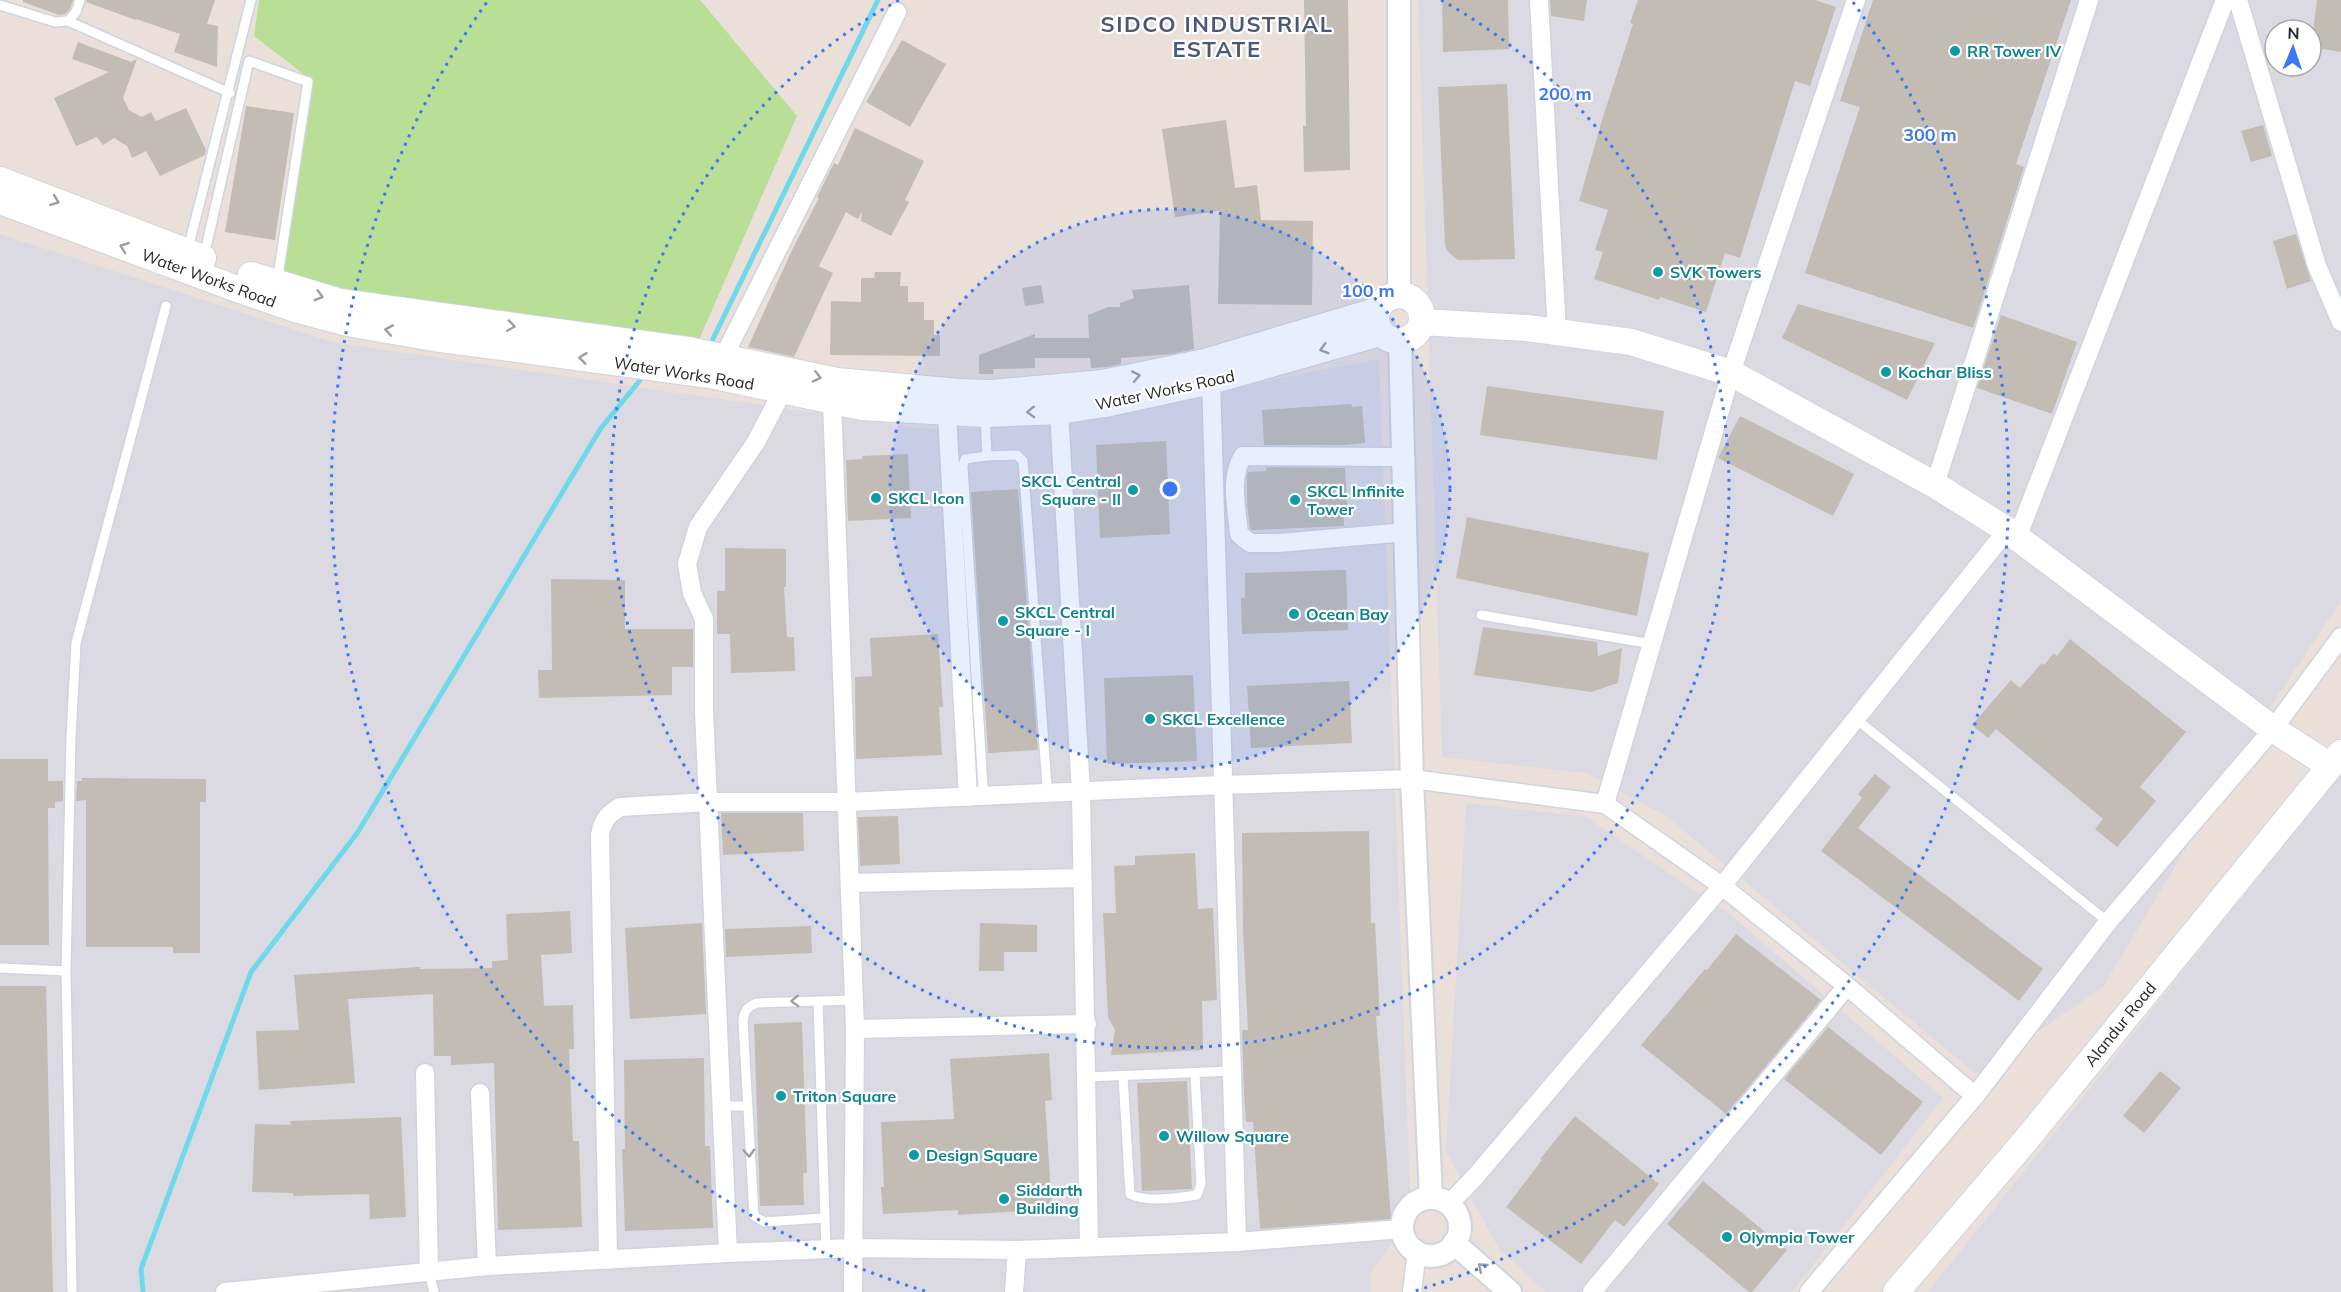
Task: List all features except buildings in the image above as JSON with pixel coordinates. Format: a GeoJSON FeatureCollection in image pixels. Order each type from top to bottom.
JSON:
{"type":"FeatureCollection","features":[{"type":"Feature","properties":{"kind":"main road","name":"Water Works Road"},"geometry":{"type":"LineString","coordinates":[[0,180],[195,255],[277,284],[340,302],[685,360]]}},
{"type":"Feature","properties":{"kind":"main road","name":"Water Works Road"},"geometry":{"type":"LineString","coordinates":[[0,201],[240,290],[295,309],[347,323],[434,338],[718,362],[786,380],[832,401],[862,407],[985,414],[1059,411],[1205,362],[1385,328]]}},
{"type":"Feature","properties":{"kind":"main road"},"geometry":{"type":"LineString","coordinates":[[1399,294],[1406,295],[1417,303],[1422,315],[1422,322],[1414,336],[1385,328],[1385,299],[1399,294]]}},
{"type":"Feature","properties":{"kind":"main road"},"geometry":{"type":"LineString","coordinates":[[1422,322],[1527,328],[1631,342],[1731,373],[1935,485],[2012,534],[2273,729],[2337,764]]}},
{"type":"Feature","properties":{"kind":"main road","name":"Water Works Road"},"geometry":{"type":"LineString","coordinates":[[786,380],[837,381],[959,392],[1104,394],[1211,381],[1385,328]]}},
{"type":"Feature","properties":{"kind":"main road","name":"Alandur Road"},"geometry":{"type":"LineString","coordinates":[[1896,1292],[2026,1140],[2337,764]]}},
{"type":"Feature","properties":{"kind":"street"},"geometry":{"type":"LineString","coordinates":[[1399,0],[1399,294]]}},
{"type":"Feature","properties":{"kind":"street"},"geometry":{"type":"LineString","coordinates":[[1539,0],[1557,333]]}},
{"type":"Feature","properties":{"kind":"street"},"geometry":{"type":"LineString","coordinates":[[1605,804],[1731,373],[1856,0]]}},
{"type":"Feature","properties":{"kind":"street"},"geometry":{"type":"LineString","coordinates":[[1935,485],[2089,0]]}},
{"type":"Feature","properties":{"kind":"street"},"geometry":{"type":"LineString","coordinates":[[1440,1201],[1456,1212],[1459,1221],[1459,1231],[1454,1243],[1435,1255],[1416,1251],[1404,1238],[1402,1229],[1402,1220],[1412,1204],[1440,1201],[1483,1168],[1722,886],[1856,719],[2012,534],[2225,0]]}},
{"type":"Feature","properties":{"kind":"street"},"geometry":{"type":"LineString","coordinates":[[2238,0],[2317,267],[2341,322]]}},
{"type":"Feature","properties":{"kind":"street"},"geometry":{"type":"LineString","coordinates":[[718,362],[897,12]]}},
{"type":"Feature","properties":{"kind":"street"},"geometry":{"type":"LineString","coordinates":[[1385,328],[1403,457],[1412,780],[1440,1201]]}},
{"type":"Feature","properties":{"kind":"street"},"geometry":{"type":"LineString","coordinates":[[728,1252],[704,711],[704,619],[692,593],[687,564],[698,527],[756,442],[786,380]]}},
{"type":"Feature","properties":{"kind":"street"},"geometry":{"type":"LineString","coordinates":[[1211,381],[1237,1242]]}},
{"type":"Feature","properties":{"kind":"street"},"geometry":{"type":"LineString","coordinates":[[832,401],[855,1029],[853,1292]]}},
{"type":"Feature","properties":{"kind":"street"},"geometry":{"type":"LineString","coordinates":[[1059,411],[1081,793],[1081,878],[1087,1024],[1089,1246]]}},
{"type":"Feature","properties":{"kind":"street"},"geometry":{"type":"LineString","coordinates":[[947,413],[968,797]]}},
{"type":"Feature","properties":{"kind":"street"},"geometry":{"type":"LineString","coordinates":[[1403,457],[1243,456],[1237,466],[1235,480],[1239,534],[1250,543],[1280,543],[1406,532]]}},
{"type":"Feature","properties":{"kind":"street"},"geometry":{"type":"LineString","coordinates":[[1809,1292],[1975,1096],[2108,922],[2273,729],[2341,637]]}},
{"type":"Feature","properties":{"kind":"street"},"geometry":{"type":"LineString","coordinates":[[608,1260],[601,847],[602,824],[608,814],[620,807],[708,802],[847,802],[1222,785],[1412,780],[1605,804],[1722,886],[1847,986],[1975,1096]]}},
{"type":"Feature","properties":{"kind":"street"},"geometry":{"type":"LineString","coordinates":[[849,883],[1081,878]]}},
{"type":"Feature","properties":{"kind":"street"},"geometry":{"type":"LineString","coordinates":[[1592,1292],[1847,986]]}},
{"type":"Feature","properties":{"kind":"street"},"geometry":{"type":"LineString","coordinates":[[855,1029],[1087,1024]]}},
{"type":"Feature","properties":{"kind":"street"},"geometry":{"type":"LineString","coordinates":[[424,1073],[429,1272]]}},
{"type":"Feature","properties":{"kind":"street"},"geometry":{"type":"LineString","coordinates":[[480,1093],[487,1266]]}},
{"type":"Feature","properties":{"kind":"street"},"geometry":{"type":"LineString","coordinates":[[225,1292],[487,1266],[728,1252],[853,1248],[1017,1250],[1237,1242],[1402,1229]]}},
{"type":"Feature","properties":{"kind":"street"},"geometry":{"type":"LineString","coordinates":[[1454,1243],[1510,1292]]}},
{"type":"Feature","properties":{"kind":"street"},"geometry":{"type":"LineString","coordinates":[[1014,1292],[1017,1250]]}},
{"type":"Feature","properties":{"kind":"street"},"geometry":{"type":"LineString","coordinates":[[1412,1292],[1416,1251]]}},
{"type":"Feature","properties":{"kind":"lane"},"geometry":{"type":"LineString","coordinates":[[68,21],[76,12],[80,0]]}},
{"type":"Feature","properties":{"kind":"lane"},"geometry":{"type":"LineString","coordinates":[[195,255],[251,0]]}},
{"type":"Feature","properties":{"kind":"lane"},"geometry":{"type":"LineString","coordinates":[[0,5],[55,22],[68,21],[230,93]]}},
{"type":"Feature","properties":{"kind":"lane"},"geometry":{"type":"LineString","coordinates":[[195,255],[249,60],[308,82],[277,284]]}},
{"type":"Feature","properties":{"kind":"lane"},"geometry":{"type":"LineString","coordinates":[[72,1292],[66,971],[71,737],[76,643],[166,306]]}},
{"type":"Feature","properties":{"kind":"lane"},"geometry":{"type":"LineString","coordinates":[[985,414],[987,456]]}},
{"type":"Feature","properties":{"kind":"lane"},"geometry":{"type":"LineString","coordinates":[[1017,454],[1023,461],[1047,786],[1043,790],[987,792],[983,787],[963,466],[965,459],[987,456],[1017,454]]}},
{"type":"Feature","properties":{"kind":"lane"},"geometry":{"type":"LineString","coordinates":[[1481,615],[1652,644]]}},
{"type":"Feature","properties":{"kind":"lane"},"geometry":{"type":"LineString","coordinates":[[1856,719],[2108,922]]}},
{"type":"Feature","properties":{"kind":"lane"},"geometry":{"type":"LineString","coordinates":[[0,968],[66,971]]}},
{"type":"Feature","properties":{"kind":"lane"},"geometry":{"type":"LineString","coordinates":[[818,1000],[825,1249]]}},
{"type":"Feature","properties":{"kind":"lane"},"geometry":{"type":"LineString","coordinates":[[824,1218],[764,1222],[754,1216],[744,1012],[757,1003],[854,1000]]}},
{"type":"Feature","properties":{"kind":"lane"},"geometry":{"type":"LineString","coordinates":[[1087,1077],[1232,1071]]}},
{"type":"Feature","properties":{"kind":"lane"},"geometry":{"type":"LineString","coordinates":[[1123,1076],[1130,1194],[1137,1198],[1182,1198],[1197,1195],[1202,1184],[1195,1074]]}},
{"type":"Feature","properties":{"kind":"lane"},"geometry":{"type":"LineString","coordinates":[[722,1106],[747,1106]]}},
{"type":"Feature","properties":{"kind":"lane"},"geometry":{"type":"LineString","coordinates":[[429,1272],[434,1292]]}},
{"type":"Feature","properties":{"kind":"shaded area"},"geometry":{"type":"Polygon","coordinates":[[[1418,0],[2341,0],[2341,601],[2273,703],[2103,987],[1976,1074],[1666,816],[1586,773],[1442,757],[1418,0]]]}},
{"type":"Feature","properties":{"kind":"shaded area"},"geometry":{"type":"Polygon","coordinates":[[[0,234],[336,343],[926,429],[1042,425],[1379,359],[1411,1217],[1371,1272],[1371,1292],[0,1292],[0,234]]]}},
{"type":"Feature","properties":{"kind":"shaded area"},"geometry":{"type":"Polygon","coordinates":[[[2341,773],[2341,1292],[1928,1292],[2341,773]]]}},
{"type":"Feature","properties":{"kind":"shaded area"},"geometry":{"type":"Polygon","coordinates":[[[1466,803],[1586,817],[1731,915],[1943,1098],[1792,1292],[1546,1292],[1499,1249],[1446,1151],[1466,803]]]}},
{"type":"Feature","properties":{"kind":"green space"},"geometry":{"type":"Polygon","coordinates":[[[259,0],[700,0],[797,116],[698,342],[281,279],[310,79],[254,36],[259,0]]]}},
{"type":"Feature","properties":{"kind":"waterway"},"geometry":{"type":"LineString","coordinates":[[709,347],[878,0]]}},
{"type":"Feature","properties":{"kind":"waterway"},"geometry":{"type":"LineString","coordinates":[[143,1292],[141,1269],[251,972],[358,832],[601,428],[645,374]]}},
{"type":"Feature","properties":{"kind":"place","name":"RR Tower IV"},"geometry":{"type":"Point","coordinates":[1955,51]}},
{"type":"Feature","properties":{"kind":"place","name":"SVK Towers"},"geometry":{"type":"Point","coordinates":[1658,272]}},
{"type":"Feature","properties":{"kind":"place","name":"Kochar Bliss"},"geometry":{"type":"Point","coordinates":[1886,372]}},
{"type":"Feature","properties":{"kind":"place","name":"SKCL Central Square - II"},"geometry":{"type":"Point","coordinates":[1133,490]}},
{"type":"Feature","properties":{"kind":"place","name":"SKCL Icon"},"geometry":{"type":"Point","coordinates":[876,498]}},
{"type":"Feature","properties":{"kind":"place","name":"SKCL Infinite Tower"},"geometry":{"type":"Point","coordinates":[1295,500]}},
{"type":"Feature","properties":{"kind":"place","name":"Ocean Bay"},"geometry":{"type":"Point","coordinates":[1294,614]}},
{"type":"Feature","properties":{"kind":"place","name":"SKCL Central Square - I"},"geometry":{"type":"Point","coordinates":[1003,621]}},
{"type":"Feature","properties":{"kind":"place","name":"SKCL Excellence"},"geometry":{"type":"Point","coordinates":[1150,719]}},
{"type":"Feature","properties":{"kind":"place","name":"Triton Square"},"geometry":{"type":"Point","coordinates":[781,1096]}},
{"type":"Feature","properties":{"kind":"place","name":"Willow Square"},"geometry":{"type":"Point","coordinates":[1164,1136]}},
{"type":"Feature","properties":{"kind":"place","name":"Design Square"},"geometry":{"type":"Point","coordinates":[914,1155]}},
{"type":"Feature","properties":{"kind":"place","name":"Siddarth Building"},"geometry":{"type":"Point","coordinates":[1004,1199]}},
{"type":"Feature","properties":{"kind":"place","name":"Olympia Tower"},"geometry":{"type":"Point","coordinates":[1727,1237]}},
{"type":"Feature","properties":{"kind":"district","name":"SIDCO INDUSTRIAL ESTATE"},"geometry":{"type":"Point","coordinates":[1217,36]}}]}
